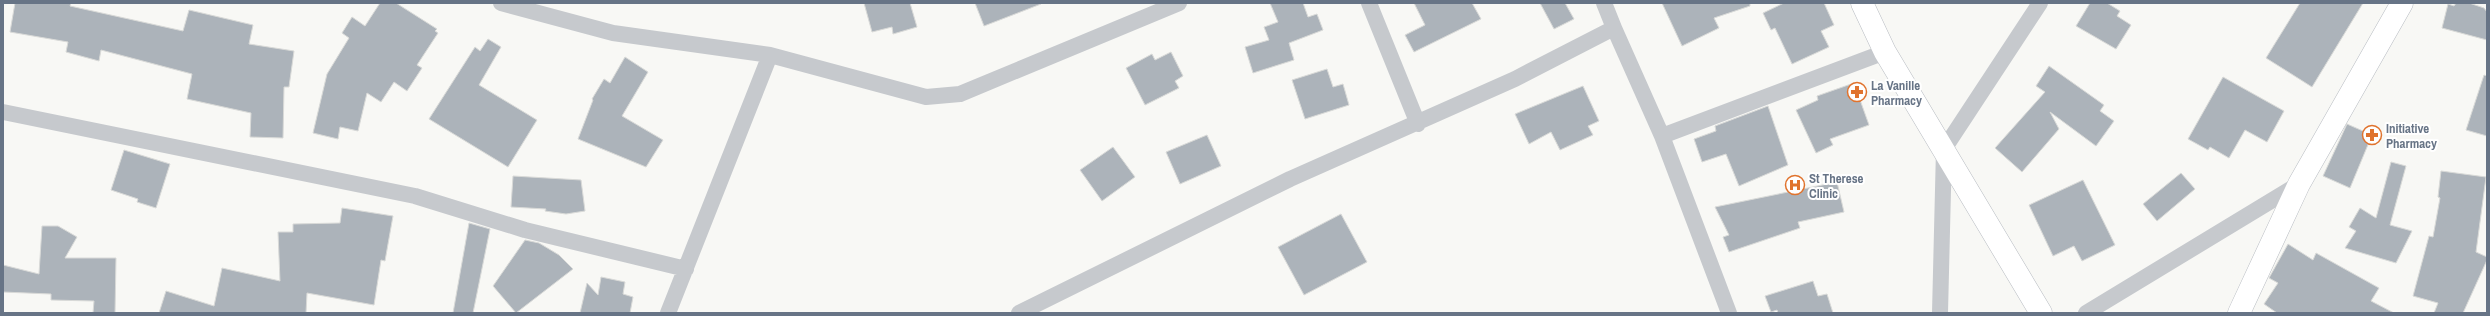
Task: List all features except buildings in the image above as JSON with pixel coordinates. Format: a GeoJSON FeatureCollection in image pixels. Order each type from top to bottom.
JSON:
{"type":"FeatureCollection","features":[{"type":"Feature","properties":{"kind":"street"},"geometry":{"type":"LineString","coordinates":[[501,3],[613,33],[770,55],[926,97],[960,94],[1179,3]]}},
{"type":"Feature","properties":{"kind":"street"},"geometry":{"type":"LineString","coordinates":[[1368,3],[1418,124]]}},
{"type":"Feature","properties":{"kind":"street"},"geometry":{"type":"LineString","coordinates":[[1604,3],[1662,136],[1729,313]]}},
{"type":"Feature","properties":{"kind":"street"},"geometry":{"type":"LineString","coordinates":[[1862,3],[1885,52],[2041,313]]}},
{"type":"Feature","properties":{"kind":"street"},"geometry":{"type":"LineString","coordinates":[[1940,313],[1944,149],[2040,3]]}},
{"type":"Feature","properties":{"kind":"street"},"geometry":{"type":"LineString","coordinates":[[2239,313],[2299,184],[2402,3]]}},
{"type":"Feature","properties":{"kind":"street"},"geometry":{"type":"LineString","coordinates":[[1019,313],[1290,179],[1418,124],[1515,79],[1614,28]]}},
{"type":"Feature","properties":{"kind":"street"},"geometry":{"type":"LineString","coordinates":[[1662,136],[1885,52]]}},
{"type":"Feature","properties":{"kind":"street"},"geometry":{"type":"LineString","coordinates":[[668,313],[770,55]]}},
{"type":"Feature","properties":{"kind":"street"},"geometry":{"type":"LineString","coordinates":[[3,112],[415,196],[525,230],[686,269]]}},
{"type":"Feature","properties":{"kind":"street"},"geometry":{"type":"LineString","coordinates":[[2086,313],[2299,184]]}},
{"type":"Feature","properties":{"kind":"place","name":"La Vanille Pharmacy"},"geometry":{"type":"Point","coordinates":[1857,92]}},
{"type":"Feature","properties":{"kind":"place","name":"Initiative Pharmacy"},"geometry":{"type":"Point","coordinates":[2372,135]}},
{"type":"Feature","properties":{"kind":"place","name":"St Therese Clinic"},"geometry":{"type":"Point","coordinates":[1795,185]}}]}
